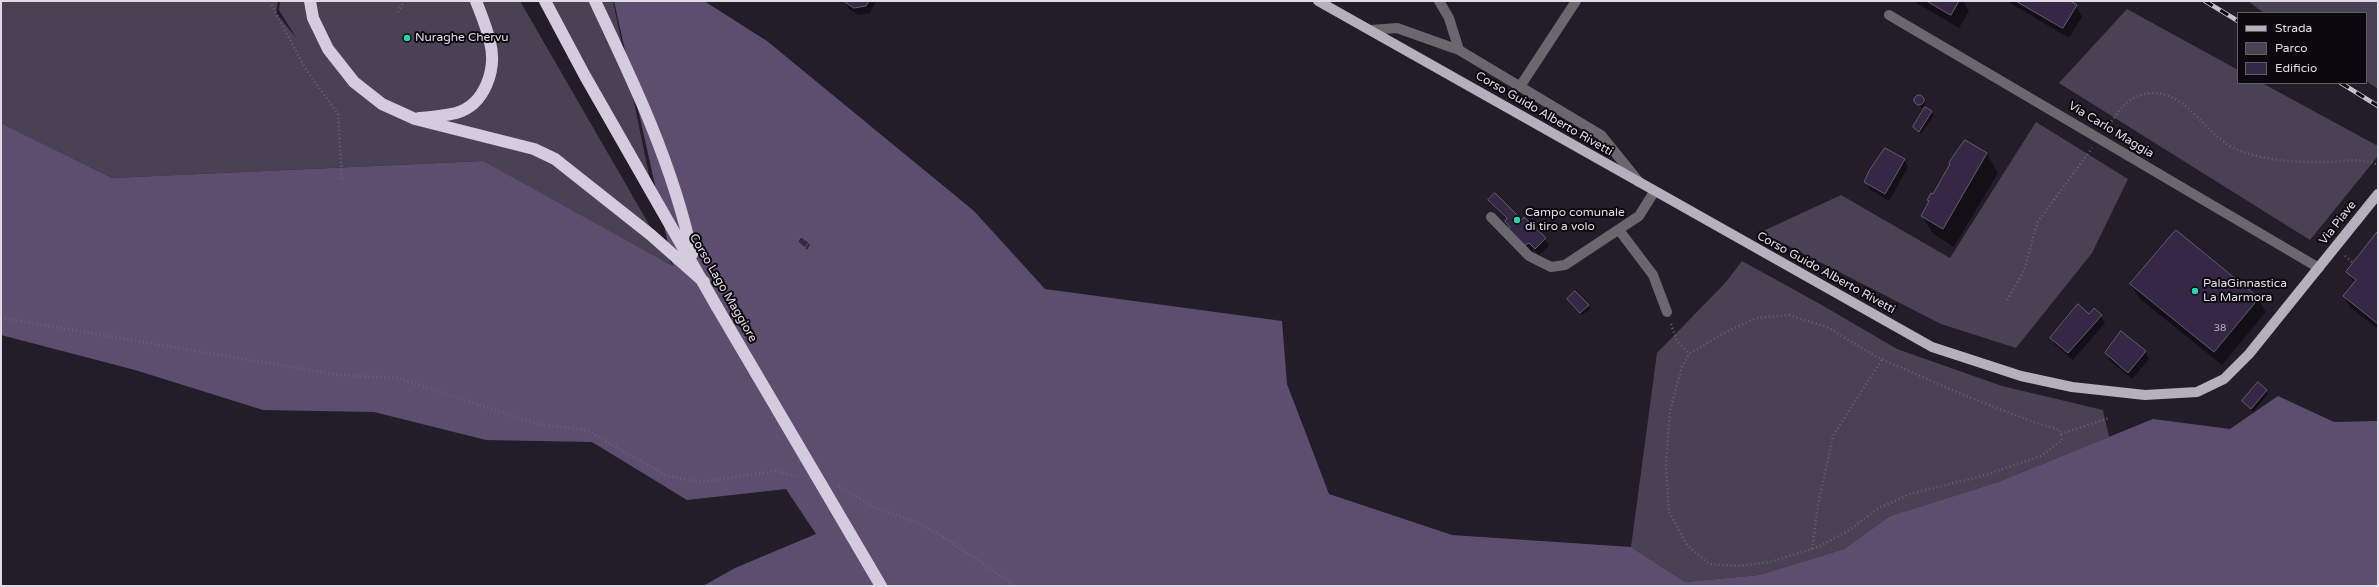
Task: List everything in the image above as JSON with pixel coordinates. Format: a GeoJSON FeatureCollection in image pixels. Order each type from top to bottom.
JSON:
{"type":"FeatureCollection","features":[{"type":"Feature","properties":{"kind":"highway"},"geometry":{"type":"LineString","coordinates":[[310,1],[313,18],[328,49],[354,82],[382,104],[415,119],[534,149],[555,159],[651,235],[704,282]]}},
{"type":"Feature","properties":{"kind":"highway"},"geometry":{"type":"LineString","coordinates":[[415,119],[457,112],[475,102],[485,90],[491,67],[491,43],[476,1]]}},
{"type":"Feature","properties":{"kind":"highway","name":"Corso Lago Maggiore"},"geometry":{"type":"LineString","coordinates":[[544,1],[585,76],[717,307],[881,586]]}},
{"type":"Feature","properties":{"kind":"highway"},"geometry":{"type":"LineString","coordinates":[[595,1],[657,135],[682,210],[694,265]]}},
{"type":"Feature","properties":{"kind":"main road","name":"Corso Guido Alberto Rivetti"},"geometry":{"type":"LineString","coordinates":[[1318,1],[1654,192],[1932,347],[2021,376],[2072,387],[2145,395],[2197,392],[2224,379],[2249,354],[2319,268]]}},
{"type":"Feature","properties":{"kind":"main road","name":"Via Piave"},"geometry":{"type":"LineString","coordinates":[[2319,268],[2378,194]]}},
{"type":"Feature","properties":{"kind":"street"},"geometry":{"type":"LineString","coordinates":[[1439,1],[1449,18],[1459,50]]}},
{"type":"Feature","properties":{"kind":"street"},"geometry":{"type":"LineString","coordinates":[[1521,85],[1576,1]]}},
{"type":"Feature","properties":{"kind":"street","name":"Via Carlo Maggia"},"geometry":{"type":"LineString","coordinates":[[1889,15],[2319,268]]}},
{"type":"Feature","properties":{"kind":"street"},"geometry":{"type":"LineString","coordinates":[[1371,30],[1397,28],[1459,50],[1521,85],[1601,135],[1642,185]]}},
{"type":"Feature","properties":{"kind":"street"},"geometry":{"type":"LineString","coordinates":[[1491,217],[1529,256],[1551,267],[1565,265],[1639,216],[1654,192]]}},
{"type":"Feature","properties":{"kind":"street"},"geometry":{"type":"LineString","coordinates":[[1619,230],[1653,275],[1667,312]]}},
{"type":"Feature","properties":{"kind":"path"},"geometry":{"type":"LineString","coordinates":[[271,1],[305,68],[338,114],[342,179]]}},
{"type":"Feature","properties":{"kind":"path"},"geometry":{"type":"LineString","coordinates":[[398,12],[404,1]]}},
{"type":"Feature","properties":{"kind":"path"},"geometry":{"type":"LineString","coordinates":[[1667,312],[1677,340],[1689,354]]}},
{"type":"Feature","properties":{"kind":"path"},"geometry":{"type":"LineString","coordinates":[[1789,315],[1827,327],[1882,359],[1966,396],[2033,422],[2060,430],[2062,440],[2041,456],[1982,476],[1910,494],[1877,509],[1848,530],[1812,549],[1770,562],[1738,566],[1709,564],[1687,544],[1668,512],[1666,465],[1670,411],[1682,367],[1689,354],[1722,334],[1756,318],[1789,315]]}},
{"type":"Feature","properties":{"kind":"path"},"geometry":{"type":"LineString","coordinates":[[1,318],[338,375],[397,378],[541,425],[586,430],[667,476],[701,482],[776,471],[806,478]]}},
{"type":"Feature","properties":{"kind":"path"},"geometry":{"type":"LineString","coordinates":[[1812,549],[1818,505],[1833,436],[1882,359]]}},
{"type":"Feature","properties":{"kind":"path"},"geometry":{"type":"LineString","coordinates":[[2060,434],[2109,418]]}},
{"type":"Feature","properties":{"kind":"path"},"geometry":{"type":"LineString","coordinates":[[836,485],[843,487],[876,508],[916,522],[942,536],[1015,586]]}},
{"type":"Feature","properties":{"kind":"green space"},"geometry":{"type":"Polygon","coordinates":[[[1,1],[278,1],[276,13],[297,39],[279,10],[280,1],[520,1],[673,266],[482,161],[112,178],[1,123],[1,1]]]}},
{"type":"Feature","properties":{"kind":"green space"},"geometry":{"type":"Polygon","coordinates":[[[545,1],[613,1],[653,194],[545,1]]]}},
{"type":"Feature","properties":{"kind":"green space"},"geometry":{"type":"Polygon","coordinates":[[[2248,1],[2378,1],[2378,89],[2367,82],[2367,12],[2263,12],[2248,1]]]}},
{"type":"Feature","properties":{"kind":"green space"},"geometry":{"type":"Polygon","coordinates":[[[2127,9],[2237,69],[2237,84],[2264,84],[2378,146],[2378,156],[2310,240],[2059,83],[2127,9]]]}},
{"type":"Feature","properties":{"kind":"green space"},"geometry":{"type":"Polygon","coordinates":[[[2036,122],[2128,179],[2092,253],[2016,348],[1941,324],[1761,232],[1841,195],[1950,258],[2036,122]]]}},
{"type":"Feature","properties":{"kind":"green space"},"geometry":{"type":"Polygon","coordinates":[[[1742,261],[1897,349],[2002,386],[2103,410],[2109,437],[1998,482],[1890,516],[1844,549],[1759,575],[1685,582],[1631,547],[1657,353],[1726,282],[1742,261]]]}},
{"type":"Feature","properties":{"kind":"shaded area"},"geometry":{"type":"Polygon","coordinates":[[[614,1],[704,1],[767,41],[974,211],[1045,289],[1282,321],[1287,384],[1329,494],[1452,535],[1631,547],[1685,582],[1759,575],[1844,549],[1890,516],[1998,482],[2153,419],[2230,429],[2278,396],[2334,422],[2378,421],[2378,586],[703,586],[735,568],[816,534],[786,489],[687,500],[592,442],[486,440],[374,412],[263,410],[135,370],[1,335],[1,123],[112,178],[483,161],[673,266],[614,1]]]}},
{"type":"Feature","properties":{"kind":"building"},"geometry":{"type":"Polygon","coordinates":[[[844,1],[869,1],[866,6],[854,8],[844,1]]]}},
{"type":"Feature","properties":{"kind":"building"},"geometry":{"type":"Polygon","coordinates":[[[1927,1],[1959,1],[1951,15],[1927,1]]]}},
{"type":"Feature","properties":{"kind":"building"},"geometry":{"type":"Polygon","coordinates":[[[2016,1],[2070,1],[2077,5],[2063,28],[2016,1]]]}},
{"type":"Feature","properties":{"kind":"building"},"geometry":{"type":"Polygon","coordinates":[[[1919,95],[1924,100],[1919,105],[1914,100],[1919,95]]]}},
{"type":"Feature","properties":{"kind":"building"},"geometry":{"type":"Polygon","coordinates":[[[1925,107],[1932,111],[1919,132],[1913,127],[1925,107]]]}},
{"type":"Feature","properties":{"kind":"building"},"geometry":{"type":"Polygon","coordinates":[[[1965,140],[1987,153],[1943,229],[1921,216],[1929,201],[1927,200],[1931,193],[1933,194],[1950,164],[1949,163],[1965,140]]]}},
{"type":"Feature","properties":{"kind":"building"},"geometry":{"type":"Polygon","coordinates":[[[1885,148],[1905,159],[1885,194],[1864,182],[1869,171],[1885,148]]]}},
{"type":"Feature","properties":{"kind":"building","name":"Campo comunale di tiro a volo"},"geometry":{"type":"Polygon","coordinates":[[[1495,193],[1522,220],[1524,217],[1546,238],[1535,249],[1529,243],[1524,246],[1507,230],[1510,227],[1505,221],[1507,218],[1488,200],[1495,193]]]}},
{"type":"Feature","properties":{"kind":"building","name":"PalaGinnastica La Marmora"},"geometry":{"type":"Polygon","coordinates":[[[2176,230],[2259,298],[2214,352],[2130,284],[2176,230]]]}},
{"type":"Feature","properties":{"kind":"building"},"geometry":{"type":"Polygon","coordinates":[[[2378,231],[2378,324],[2343,296],[2356,280],[2346,272],[2378,231]]]}},
{"type":"Feature","properties":{"kind":"building"},"geometry":{"type":"Polygon","coordinates":[[[801,237],[809,242],[805,248],[798,242],[801,237]]]}},
{"type":"Feature","properties":{"kind":"building"},"geometry":{"type":"Polygon","coordinates":[[[1575,291],[1589,305],[1580,313],[1567,299],[1575,291]]]}},
{"type":"Feature","properties":{"kind":"building"},"geometry":{"type":"Polygon","coordinates":[[[2078,304],[2089,314],[2094,308],[2102,315],[2068,353],[2050,338],[2078,304]]]}},
{"type":"Feature","properties":{"kind":"building"},"geometry":{"type":"Polygon","coordinates":[[[2121,331],[2146,351],[2128,373],[2105,353],[2121,331]]]}},
{"type":"Feature","properties":{"kind":"building"},"geometry":{"type":"Polygon","coordinates":[[[2258,382],[2267,390],[2251,409],[2242,401],[2258,382]]]}},
{"type":"Feature","properties":{"kind":"railway"},"geometry":{"type":"LineString","coordinates":[[2205,1],[2237,20]]}},
{"type":"Feature","properties":{"kind":"railway"},"geometry":{"type":"LineString","coordinates":[[2343,84],[2378,106]]}},
{"type":"Feature","properties":{"kind":"place","name":"Nuraghe Chervu"},"geometry":{"type":"Point","coordinates":[407,38]}},
{"type":"Feature","properties":{"kind":"place","name":"Campo comunale di tiro a volo"},"geometry":{"type":"Point","coordinates":[1517,220]}},
{"type":"Feature","properties":{"kind":"place","name":"PalaGinnastica La Marmora"},"geometry":{"type":"Point","coordinates":[2195,291]}}]}
